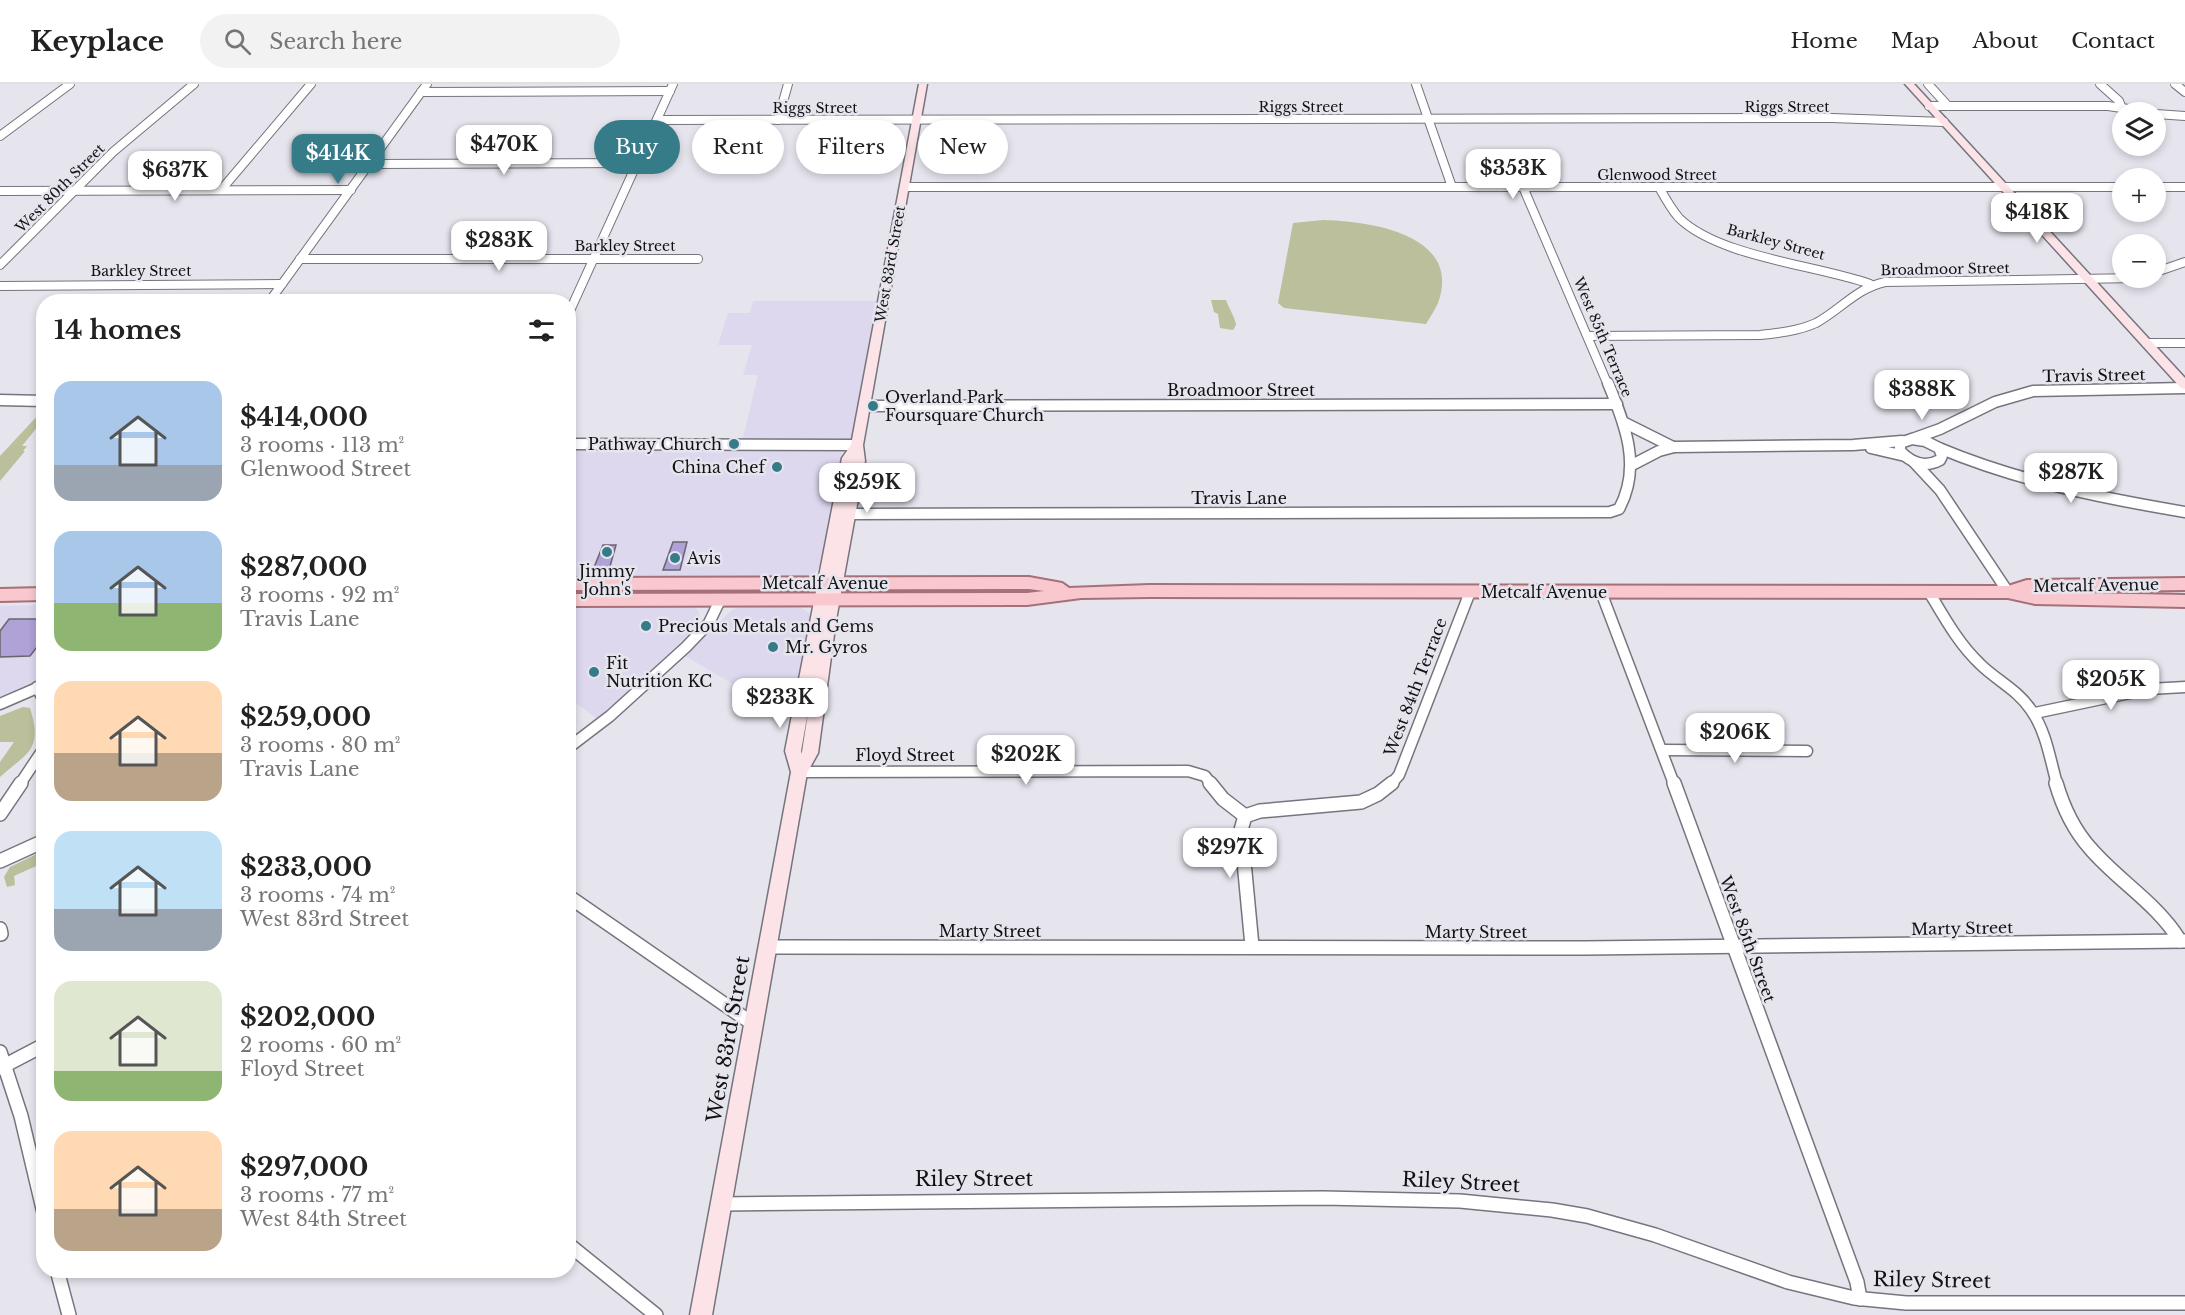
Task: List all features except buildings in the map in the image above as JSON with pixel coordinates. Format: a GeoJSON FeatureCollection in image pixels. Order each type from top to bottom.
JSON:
{"type":"FeatureCollection","features":[{"type":"Feature","properties":{"kind":"main road","name":"Metcalf Avenue"},"geometry":{"type":"LineString","coordinates":[[576,584],[1029,584],[1081,592]]}},
{"type":"Feature","properties":{"kind":"main road","name":"Metcalf Avenue"},"geometry":{"type":"LineString","coordinates":[[2008,592],[2027,586],[2185,584]]}},
{"type":"Feature","properties":{"kind":"main road","name":"Metcalf Avenue"},"geometry":{"type":"LineString","coordinates":[[576,600],[1027,599],[1081,592],[2008,592],[2034,598],[2185,601]]}},
{"type":"Feature","properties":{"kind":"main road"},"geometry":{"type":"LineString","coordinates":[[0,595],[36,594]]}},
{"type":"Feature","properties":{"kind":"street"},"geometry":{"type":"LineString","coordinates":[[0,136],[70,84]]}},
{"type":"Feature","properties":{"kind":"street","name":"West 80th Street"},"geometry":{"type":"LineString","coordinates":[[0,265],[139,129],[194,84]]}},
{"type":"Feature","properties":{"kind":"street"},"geometry":{"type":"LineString","coordinates":[[221,190],[311,84]]}},
{"type":"Feature","properties":{"kind":"street"},"geometry":{"type":"LineString","coordinates":[[275,294],[428,84]]}},
{"type":"Feature","properties":{"kind":"street"},"geometry":{"type":"LineString","coordinates":[[542,92],[549,84]]}},
{"type":"Feature","properties":{"kind":"street"},"geometry":{"type":"LineString","coordinates":[[778,120],[788,84]]}},
{"type":"Feature","properties":{"kind":"street","name":"West 83rd Street"},"geometry":{"type":"LineString","coordinates":[[830,583],[851,514],[859,461],[857,445],[923,84]]}},
{"type":"Feature","properties":{"kind":"street"},"geometry":{"type":"LineString","coordinates":[[1416,84],[1452,187]]}},
{"type":"Feature","properties":{"kind":"street"},"geometry":{"type":"LineString","coordinates":[[1909,84],[2185,387]]}},
{"type":"Feature","properties":{"kind":"street"},"geometry":{"type":"LineString","coordinates":[[1928,84],[1948,106]]}},
{"type":"Feature","properties":{"kind":"street"},"geometry":{"type":"LineString","coordinates":[[2100,84],[2119,102]]}},
{"type":"Feature","properties":{"kind":"street"},"geometry":{"type":"LineString","coordinates":[[2175,84],[2185,92]]}},
{"type":"Feature","properties":{"kind":"street"},"geometry":{"type":"LineString","coordinates":[[421,92],[542,92],[672,88],[657,120]]}},
{"type":"Feature","properties":{"kind":"street"},"geometry":{"type":"LineString","coordinates":[[1929,106],[2112,106]]}},
{"type":"Feature","properties":{"kind":"street"},"geometry":{"type":"LineString","coordinates":[[2166,115],[2185,116]]}},
{"type":"Feature","properties":{"kind":"street","name":"Riggs Street"},"geometry":{"type":"LineString","coordinates":[[784,120],[1832,118],[1944,122]]}},
{"type":"Feature","properties":{"kind":"street"},"geometry":{"type":"LineString","coordinates":[[370,164],[594,163]]}},
{"type":"Feature","properties":{"kind":"street"},"geometry":{"type":"LineString","coordinates":[[576,298],[632,174]]}},
{"type":"Feature","properties":{"kind":"street","name":"Glenwood Street"},"geometry":{"type":"LineString","coordinates":[[904,187],[2112,187]]}},
{"type":"Feature","properties":{"kind":"street","name":"West 85th Terrace"},"geometry":{"type":"LineString","coordinates":[[1522,187],[1625,423],[1632,465],[1623,504]]}},
{"type":"Feature","properties":{"kind":"street","name":"Barkley Street"},"geometry":{"type":"LineString","coordinates":[[1659,187],[1677,215],[1708,237],[1750,251],[1836,271],[1870,284]]}},
{"type":"Feature","properties":{"kind":"street"},"geometry":{"type":"LineString","coordinates":[[2166,187],[2185,187]]}},
{"type":"Feature","properties":{"kind":"street"},"geometry":{"type":"LineString","coordinates":[[0,191],[351,190]]}},
{"type":"Feature","properties":{"kind":"street","name":"Barkley Street"},"geometry":{"type":"LineString","coordinates":[[300,259],[698,259]]}},
{"type":"Feature","properties":{"kind":"street"},"geometry":{"type":"LineString","coordinates":[[2166,269],[2185,262]]}},
{"type":"Feature","properties":{"kind":"street","name":"Broadmoor Street"},"geometry":{"type":"LineString","coordinates":[[1588,336],[1781,333],[1815,323],[1870,284],[1885,282],[2112,279]]}},
{"type":"Feature","properties":{"kind":"street","name":"Barkley Street"},"geometry":{"type":"LineString","coordinates":[[0,286],[282,284]]}},
{"type":"Feature","properties":{"kind":"street","name":"Travis Street"},"geometry":{"type":"LineString","coordinates":[[2146,343],[2185,343]]}},
{"type":"Feature","properties":{"kind":"street","name":"Travis Street"},"geometry":{"type":"LineString","coordinates":[[1632,465],[1659,451],[1674,447],[1853,445],[1907,440],[1940,429],[1995,402],[2033,391],[2185,387]]}},
{"type":"Feature","properties":{"kind":"street"},"geometry":{"type":"LineString","coordinates":[[0,400],[36,401]]}},
{"type":"Feature","properties":{"kind":"street","name":"Broadmoor Street"},"geometry":{"type":"LineString","coordinates":[[864,406],[1617,404]]}},
{"type":"Feature","properties":{"kind":"street","name":"Travis Street"},"geometry":{"type":"LineString","coordinates":[[1625,423],[1674,447]]}},
{"type":"Feature","properties":{"kind":"street"},"geometry":{"type":"LineString","coordinates":[[1940,429],[1936,447],[1942,456],[1933,472],[1940,490]]}},
{"type":"Feature","properties":{"kind":"street"},"geometry":{"type":"LineString","coordinates":[[2008,592],[1940,490],[1899,447],[1907,440],[1936,447],[1978,464],[2087,494],[2185,512]]}},
{"type":"Feature","properties":{"kind":"street"},"geometry":{"type":"LineString","coordinates":[[576,444],[857,445]]}},
{"type":"Feature","properties":{"kind":"street","name":"West 83rd Street"},"geometry":{"type":"LineString","coordinates":[[701,1315],[799,772],[793,751],[827,600],[849,458],[857,445]]}},
{"type":"Feature","properties":{"kind":"street","name":"Travis Street"},"geometry":{"type":"LineString","coordinates":[[1853,445],[1936,463]]}},
{"type":"Feature","properties":{"kind":"street"},"geometry":{"type":"LineString","coordinates":[[1936,463],[1978,464]]}},
{"type":"Feature","properties":{"kind":"street","name":"Travis Lane"},"geometry":{"type":"LineString","coordinates":[[851,514],[1610,512],[1619,509],[1623,504]]}},
{"type":"Feature","properties":{"kind":"street","name":"West 84th Terrace"},"geometry":{"type":"LineString","coordinates":[[1245,816],[1260,811],[1361,802],[1374,798],[1388,788],[1399,775],[1470,592]]}},
{"type":"Feature","properties":{"kind":"street","name":"West 85th Street"},"geometry":{"type":"LineString","coordinates":[[1601,592],[1662,750],[1857,1282],[1860,1299]]}},
{"type":"Feature","properties":{"kind":"street"},"geometry":{"type":"LineString","coordinates":[[1929,592],[1961,645],[1981,666],[2014,692],[2035,713],[2060,797],[2079,835],[2107,868],[2166,918],[2182,941]]}},
{"type":"Feature","properties":{"kind":"street"},"geometry":{"type":"LineString","coordinates":[[576,742],[610,716],[686,647],[709,623],[720,600]]}},
{"type":"Feature","properties":{"kind":"street"},"geometry":{"type":"LineString","coordinates":[[2035,713],[2149,689],[2185,687]]}},
{"type":"Feature","properties":{"kind":"street"},"geometry":{"type":"LineString","coordinates":[[0,704],[36,688]]}},
{"type":"Feature","properties":{"kind":"street"},"geometry":{"type":"LineString","coordinates":[[1662,750],[1807,751]]}},
{"type":"Feature","properties":{"kind":"street"},"geometry":{"type":"LineString","coordinates":[[0,814],[36,760]]}},
{"type":"Feature","properties":{"kind":"street","name":"Floyd Street"},"geometry":{"type":"LineString","coordinates":[[799,772],[1188,771],[1205,776],[1223,798],[1245,816]]}},
{"type":"Feature","properties":{"kind":"street"},"geometry":{"type":"LineString","coordinates":[[1245,816],[1241,830],[1252,946]]}},
{"type":"Feature","properties":{"kind":"street"},"geometry":{"type":"LineString","coordinates":[[0,861],[36,845]]}},
{"type":"Feature","properties":{"kind":"street"},"geometry":{"type":"LineString","coordinates":[[576,902],[753,1024]]}},
{"type":"Feature","properties":{"kind":"street","name":"Marty Street"},"geometry":{"type":"LineString","coordinates":[[767,947],[1252,946],[1443,949],[2182,941]]}},
{"type":"Feature","properties":{"kind":"street"},"geometry":{"type":"LineString","coordinates":[[36,1048],[2,1062],[21,1116],[36,1179]]}},
{"type":"Feature","properties":{"kind":"street","name":"Riley Street"},"geometry":{"type":"LineString","coordinates":[[721,1204],[821,1200],[1350,1198],[1487,1202],[1556,1210],[1617,1224],[1807,1288],[1860,1299],[1918,1303],[2185,1303]]}},
{"type":"Feature","properties":{"kind":"street"},"geometry":{"type":"LineString","coordinates":[[576,1250],[656,1315]]}},
{"type":"Feature","properties":{"kind":"street"},"geometry":{"type":"LineString","coordinates":[[59,1278],[69,1315]]}},
{"type":"Feature","properties":{"kind":"shaded area"},"geometry":{"type":"Polygon","coordinates":[[[753,301],[877,301],[852,437],[848,441],[742,442],[758,375],[743,375],[752,345],[718,345],[728,313],[750,313],[753,301]]]}},
{"type":"Feature","properties":{"kind":"shaded area"},"geometry":{"type":"Polygon","coordinates":[[[576,450],[841,452],[844,456],[824,561],[815,573],[799,578],[576,579],[576,450]]]}},
{"type":"Feature","properties":{"kind":"shaded area"},"geometry":{"type":"Polygon","coordinates":[[[36,605],[36,682],[0,697],[0,606],[36,605]]]}},
{"type":"Feature","properties":{"kind":"shaded area"},"geometry":{"type":"Polygon","coordinates":[[[576,606],[693,606],[698,610],[700,617],[695,628],[599,720],[576,703],[576,606]]]}},
{"type":"Feature","properties":{"kind":"shaded area"},"geometry":{"type":"Polygon","coordinates":[[[748,606],[799,607],[808,612],[812,618],[793,719],[685,656],[733,609],[748,606]]]}},
{"type":"Feature","properties":{"kind":"green space"},"geometry":{"type":"Polygon","coordinates":[[[1323,220],[1364,224],[1386,229],[1407,236],[1425,247],[1437,261],[1442,280],[1438,303],[1426,324],[1284,308],[1278,303],[1293,223],[1323,220]]]}},
{"type":"Feature","properties":{"kind":"green space"},"geometry":{"type":"Polygon","coordinates":[[[1211,300],[1226,300],[1236,325],[1233,330],[1220,328],[1218,314],[1214,312],[1211,300]]]}},
{"type":"Feature","properties":{"kind":"green space"},"geometry":{"type":"Polygon","coordinates":[[[36,417],[36,429],[22,446],[27,446],[23,451],[25,451],[0,481],[0,456],[36,417]]]}},
{"type":"Feature","properties":{"kind":"green space"},"geometry":{"type":"Polygon","coordinates":[[[23,707],[30,708],[34,722],[34,742],[25,755],[0,777],[0,762],[14,742],[0,742],[0,716],[23,707]]]}},
{"type":"Feature","properties":{"kind":"green space"},"geometry":{"type":"Polygon","coordinates":[[[36,854],[36,866],[14,876],[15,885],[7,887],[4,877],[10,867],[36,854]]]}},
{"type":"Feature","properties":{"kind":"place","name":"Overland Park Foursquare Church"},"geometry":{"type":"Point","coordinates":[873,406]}},
{"type":"Feature","properties":{"kind":"place","name":"Pathway Church"},"geometry":{"type":"Point","coordinates":[734,444]}},
{"type":"Feature","properties":{"kind":"place","name":"China Chef"},"geometry":{"type":"Point","coordinates":[777,467]}},
{"type":"Feature","properties":{"kind":"place","name":"Jimmy John's"},"geometry":{"type":"Point","coordinates":[607,552]}},
{"type":"Feature","properties":{"kind":"place","name":"Avis"},"geometry":{"type":"Point","coordinates":[675,558]}},
{"type":"Feature","properties":{"kind":"place","name":"Precious Metals and Gems"},"geometry":{"type":"Point","coordinates":[646,626]}},
{"type":"Feature","properties":{"kind":"place","name":"Mr. Gyros"},"geometry":{"type":"Point","coordinates":[773,647]}},
{"type":"Feature","properties":{"kind":"place","name":"Fit Nutrition KC"},"geometry":{"type":"Point","coordinates":[594,672]}}]}
